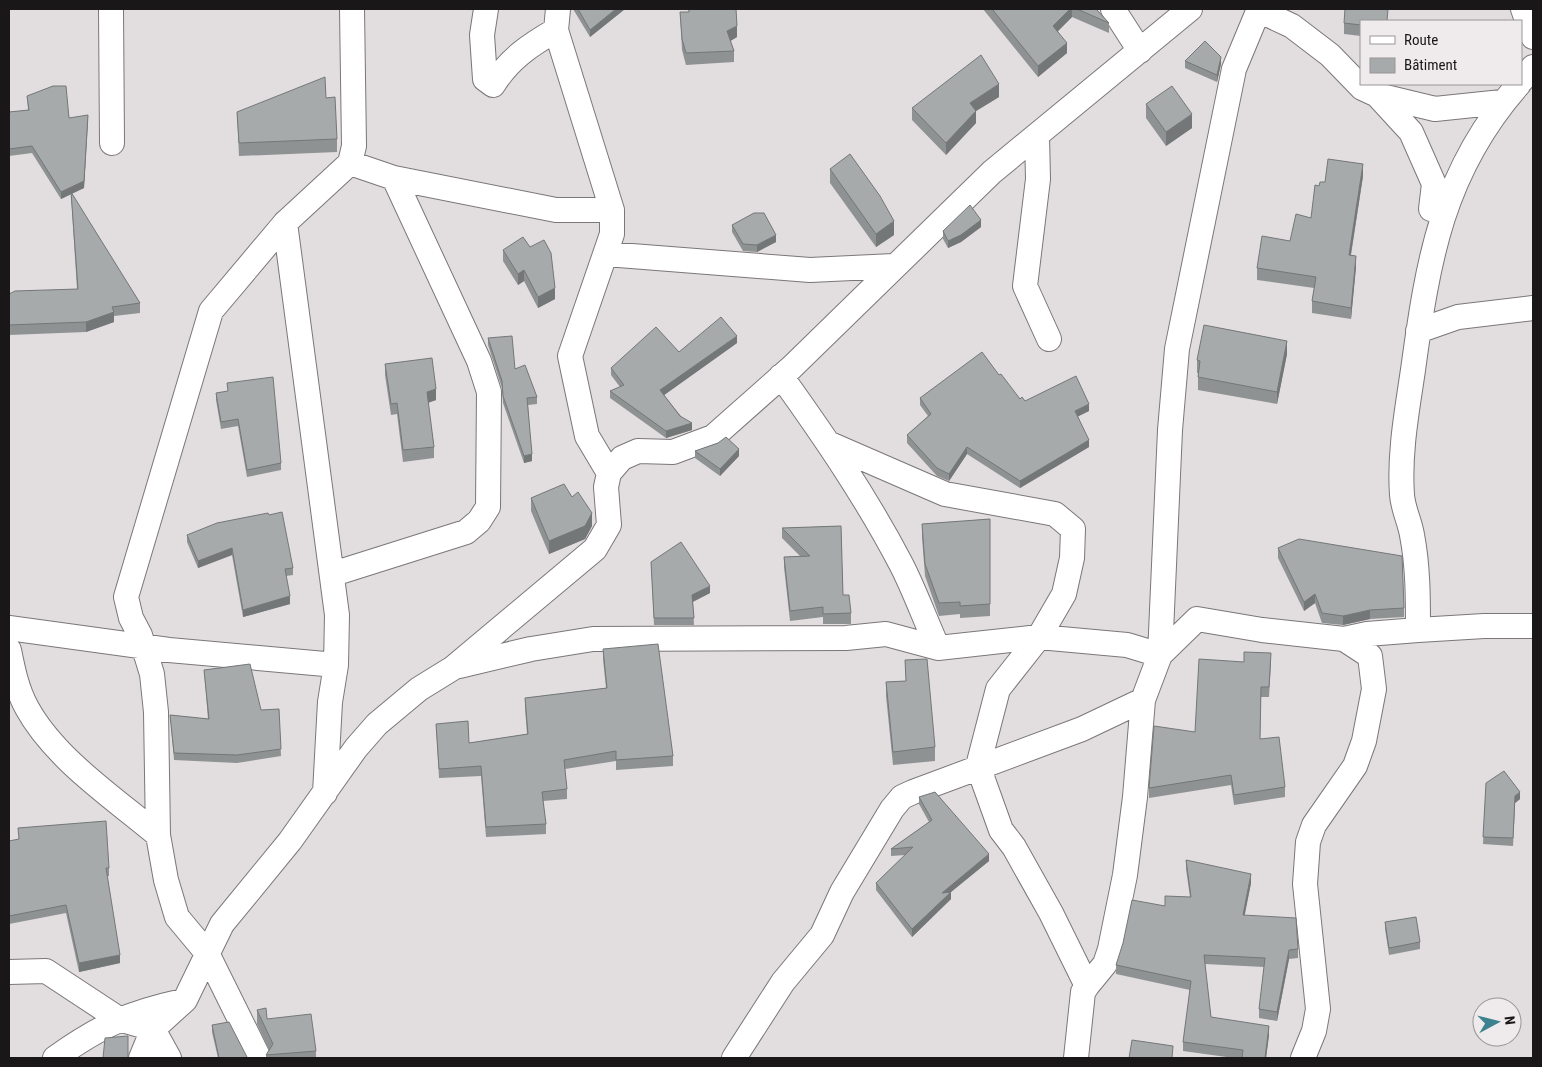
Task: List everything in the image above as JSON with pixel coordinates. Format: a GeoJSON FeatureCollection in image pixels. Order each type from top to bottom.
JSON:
{"type":"FeatureCollection","features":[{"type":"Feature","properties":{"kind":"street"},"geometry":{"type":"LineString","coordinates":[[111,9],[112,142]]}},
{"type":"Feature","properties":{"kind":"street"},"geometry":{"type":"LineString","coordinates":[[259,1058],[207,953],[177,917],[166,880],[158,835],[156,712],[152,674],[131,618],[126,596],[211,311],[285,223],[350,164],[354,146],[352,9]]}},
{"type":"Feature","properties":{"kind":"street"},"geometry":{"type":"LineString","coordinates":[[486,9],[482,35],[485,79],[493,85],[504,68],[557,19],[612,210],[612,234],[570,356],[587,436],[609,473]]}},
{"type":"Feature","properties":{"kind":"street"},"geometry":{"type":"LineString","coordinates":[[1113,9],[1140,51]]}},
{"type":"Feature","properties":{"kind":"street"},"geometry":{"type":"LineString","coordinates":[[141,1058],[152,1029],[184,1000],[222,924],[290,841],[377,724],[419,689],[452,668],[595,549],[609,525],[606,488],[609,473],[622,458],[638,452],[673,452],[713,437],[781,376],[992,172],[1190,9]]}},
{"type":"Feature","properties":{"kind":"street"},"geometry":{"type":"LineString","coordinates":[[1076,1058],[1083,992],[1104,964],[1110,949],[1125,874],[1135,798],[1143,700],[1160,655],[1170,430],[1177,349],[1234,69],[1258,9],[1292,26],[1330,55],[1362,88],[1377,95],[1434,109],[1502,102]]}},
{"type":"Feature","properties":{"kind":"street"},"geometry":{"type":"LineString","coordinates":[[1523,9],[1533,37]]}},
{"type":"Feature","properties":{"kind":"street"},"geometry":{"type":"LineString","coordinates":[[1522,80],[1533,67]]}},
{"type":"Feature","properties":{"kind":"street"},"geometry":{"type":"LineString","coordinates":[[1418,630],[1416,560],[1412,533],[1402,498],[1401,480],[1404,431],[1427,276],[1442,217],[1458,174],[1502,102],[1517,85]]}},
{"type":"Feature","properties":{"kind":"street"},"geometry":{"type":"LineString","coordinates":[[1377,95],[1411,132],[1418,146],[1434,184],[1431,209]]}},
{"type":"Feature","properties":{"kind":"street"},"geometry":{"type":"LineString","coordinates":[[1037,136],[1038,179],[1025,286],[1049,339]]}},
{"type":"Feature","properties":{"kind":"street"},"geometry":{"type":"LineString","coordinates":[[350,164],[394,178],[556,210],[612,210]]}},
{"type":"Feature","properties":{"kind":"street"},"geometry":{"type":"LineString","coordinates":[[333,574],[466,532],[479,521],[488,507],[489,392],[479,361],[394,178]]}},
{"type":"Feature","properties":{"kind":"street"},"geometry":{"type":"LineString","coordinates":[[285,223],[337,615],[336,665],[330,702],[325,793]]}},
{"type":"Feature","properties":{"kind":"street"},"geometry":{"type":"LineString","coordinates":[[606,254],[810,270],[894,266]]}},
{"type":"Feature","properties":{"kind":"street"},"geometry":{"type":"LineString","coordinates":[[1418,331],[1458,317],[1533,308]]}},
{"type":"Feature","properties":{"kind":"street"},"geometry":{"type":"LineString","coordinates":[[781,376],[830,444],[871,510],[902,565],[938,648]]}},
{"type":"Feature","properties":{"kind":"street"},"geometry":{"type":"LineString","coordinates":[[830,444],[945,494],[1055,514],[1073,529],[1072,558],[1064,594],[1039,637],[998,689],[978,766],[1001,830],[1014,847],[1051,913],[1087,986]]}},
{"type":"Feature","properties":{"kind":"street"},"geometry":{"type":"LineString","coordinates":[[1160,655],[1197,619],[1262,630],[1344,639],[1367,634],[1418,630],[1484,626],[1533,626]]}},
{"type":"Feature","properties":{"kind":"street"},"geometry":{"type":"LineString","coordinates":[[9,628],[143,647],[336,665]]}},
{"type":"Feature","properties":{"kind":"street"},"geometry":{"type":"LineString","coordinates":[[452,668],[531,649],[593,639],[846,638],[886,634],[938,648],[1039,637],[1128,645],[1160,655]]}},
{"type":"Feature","properties":{"kind":"street"},"geometry":{"type":"LineString","coordinates":[[1303,1058],[1314,1031],[1318,1009],[1305,884],[1308,842],[1314,825],[1354,766],[1364,741],[1374,689],[1370,656],[1344,639]]}},
{"type":"Feature","properties":{"kind":"street"},"geometry":{"type":"LineString","coordinates":[[9,650],[14,677],[26,708],[47,738],[88,776],[158,835]]}},
{"type":"Feature","properties":{"kind":"street"},"geometry":{"type":"LineString","coordinates":[[734,1058],[783,982],[822,935],[842,892],[892,809],[902,798],[978,766],[1082,729],[1143,700]]}},
{"type":"Feature","properties":{"kind":"street"},"geometry":{"type":"LineString","coordinates":[[9,972],[46,971],[119,1019],[152,1029],[168,1058]]}},
{"type":"Feature","properties":{"kind":"street"},"geometry":{"type":"LineString","coordinates":[[54,1058],[84,1038],[119,1019],[146,1009],[184,1000]]}},
{"type":"Feature","properties":{"kind":"street"},"geometry":{"type":"LineString","coordinates":[[238,1015],[250,1058]]}},
{"type":"Feature","properties":{"kind":"building"},"geometry":{"type":"Polygon","coordinates":[[[578,9],[616,9],[590,30],[578,9]]]}},
{"type":"Feature","properties":{"kind":"building"},"geometry":{"type":"Polygon","coordinates":[[[689,9],[736,9],[737,26],[727,31],[734,51],[686,53],[682,39],[680,12],[689,12],[689,9]]]}},
{"type":"Feature","properties":{"kind":"building"},"geometry":{"type":"Polygon","coordinates":[[[992,9],[1070,9],[1053,26],[1067,43],[1038,66],[992,9]]]}},
{"type":"Feature","properties":{"kind":"building"},"geometry":{"type":"Polygon","coordinates":[[[1077,9],[1096,9],[1109,23],[1077,9]]]}},
{"type":"Feature","properties":{"kind":"building"},"geometry":{"type":"Polygon","coordinates":[[[1345,9],[1388,9],[1387,20],[1360,20],[1360,25],[1344,23],[1345,9]]]}},
{"type":"Feature","properties":{"kind":"building"},"geometry":{"type":"Polygon","coordinates":[[[1205,41],[1221,57],[1217,75],[1185,61],[1205,41]]]}},
{"type":"Feature","properties":{"kind":"building"},"geometry":{"type":"Polygon","coordinates":[[[981,55],[999,84],[970,103],[976,111],[946,143],[912,108],[981,55]]]}},
{"type":"Feature","properties":{"kind":"building"},"geometry":{"type":"Polygon","coordinates":[[[325,77],[326,98],[335,97],[337,139],[239,143],[237,112],[325,77]]]}},
{"type":"Feature","properties":{"kind":"building"},"geometry":{"type":"Polygon","coordinates":[[[53,86],[66,86],[69,118],[88,115],[84,181],[61,192],[32,146],[9,149],[9,112],[29,110],[27,96],[53,86]]]}},
{"type":"Feature","properties":{"kind":"building"},"geometry":{"type":"Polygon","coordinates":[[[1172,86],[1192,114],[1166,132],[1146,104],[1172,86]]]}},
{"type":"Feature","properties":{"kind":"building"},"geometry":{"type":"Polygon","coordinates":[[[850,154],[880,196],[894,221],[876,234],[830,169],[850,154]]]}},
{"type":"Feature","properties":{"kind":"building"},"geometry":{"type":"Polygon","coordinates":[[[1328,159],[1363,164],[1349,255],[1356,256],[1351,308],[1312,301],[1316,277],[1257,268],[1262,236],[1290,241],[1296,214],[1311,218],[1315,185],[1319,186],[1320,182],[1325,182],[1328,159]]]}},
{"type":"Feature","properties":{"kind":"building"},"geometry":{"type":"Polygon","coordinates":[[[71,192],[140,303],[112,307],[114,312],[86,322],[9,325],[9,294],[15,291],[78,289],[71,192]]]}},
{"type":"Feature","properties":{"kind":"building"},"geometry":{"type":"Polygon","coordinates":[[[970,205],[981,220],[961,235],[948,241],[943,231],[970,205]]]}},
{"type":"Feature","properties":{"kind":"building"},"geometry":{"type":"Polygon","coordinates":[[[754,213],[764,213],[776,235],[757,245],[743,244],[732,225],[754,213]]]}},
{"type":"Feature","properties":{"kind":"building"},"geometry":{"type":"Polygon","coordinates":[[[523,237],[530,247],[544,240],[551,253],[555,288],[538,297],[524,270],[518,274],[503,250],[523,237]]]}},
{"type":"Feature","properties":{"kind":"building"},"geometry":{"type":"Polygon","coordinates":[[[721,317],[737,336],[660,390],[680,416],[692,423],[666,431],[610,391],[624,385],[611,368],[656,327],[679,352],[721,317]]]}},
{"type":"Feature","properties":{"kind":"building"},"geometry":{"type":"Polygon","coordinates":[[[1204,325],[1287,341],[1277,392],[1198,377],[1200,361],[1197,360],[1204,325]]]}},
{"type":"Feature","properties":{"kind":"building"},"geometry":{"type":"Polygon","coordinates":[[[512,336],[515,369],[525,365],[537,397],[527,398],[532,454],[524,456],[503,396],[502,381],[488,338],[512,336]]]}},
{"type":"Feature","properties":{"kind":"building"},"geometry":{"type":"Polygon","coordinates":[[[982,352],[1020,399],[1022,397],[1025,401],[1076,376],[1089,404],[1075,411],[1089,440],[1020,481],[967,447],[949,474],[937,468],[907,435],[931,414],[920,398],[982,352]]]}},
{"type":"Feature","properties":{"kind":"building"},"geometry":{"type":"Polygon","coordinates":[[[432,358],[436,389],[427,392],[434,447],[403,450],[397,403],[391,404],[385,364],[432,358]]]}},
{"type":"Feature","properties":{"kind":"building"},"geometry":{"type":"Polygon","coordinates":[[[273,377],[281,463],[247,470],[238,419],[221,422],[216,393],[228,391],[227,383],[273,377]]]}},
{"type":"Feature","properties":{"kind":"building"},"geometry":{"type":"Polygon","coordinates":[[[726,437],[739,449],[720,469],[695,451],[718,443],[726,437]]]}},
{"type":"Feature","properties":{"kind":"building"},"geometry":{"type":"Polygon","coordinates":[[[564,484],[572,497],[578,492],[592,513],[585,526],[549,541],[531,498],[564,484]]]}},
{"type":"Feature","properties":{"kind":"building"},"geometry":{"type":"Polygon","coordinates":[[[282,512],[293,568],[285,569],[290,596],[243,610],[232,548],[198,561],[187,535],[217,523],[282,512]]]}},
{"type":"Feature","properties":{"kind":"building"},"geometry":{"type":"Polygon","coordinates":[[[990,519],[990,604],[960,606],[960,602],[939,603],[925,564],[922,524],[990,519]]]}},
{"type":"Feature","properties":{"kind":"building"},"geometry":{"type":"Polygon","coordinates":[[[841,526],[843,595],[849,595],[851,613],[823,614],[823,607],[790,611],[784,557],[810,556],[782,528],[841,526]]]}},
{"type":"Feature","properties":{"kind":"building"},"geometry":{"type":"Polygon","coordinates":[[[1299,539],[1402,556],[1404,608],[1370,610],[1343,616],[1322,613],[1315,594],[1304,602],[1278,548],[1299,539]]]}},
{"type":"Feature","properties":{"kind":"building"},"geometry":{"type":"Polygon","coordinates":[[[681,542],[710,586],[692,595],[694,618],[654,618],[651,562],[681,542]]]}},
{"type":"Feature","properties":{"kind":"building"},"geometry":{"type":"Polygon","coordinates":[[[658,644],[673,756],[616,760],[616,751],[564,760],[567,789],[542,792],[546,824],[486,827],[481,766],[439,769],[436,724],[468,721],[469,743],[528,734],[525,698],[607,688],[603,649],[658,644]]]}},
{"type":"Feature","properties":{"kind":"building"},"geometry":{"type":"Polygon","coordinates":[[[1244,652],[1271,653],[1269,687],[1261,687],[1260,739],[1279,737],[1285,787],[1234,795],[1231,775],[1149,788],[1154,726],[1195,732],[1199,659],[1244,662],[1244,652]]]}},
{"type":"Feature","properties":{"kind":"building"},"geometry":{"type":"Polygon","coordinates":[[[927,659],[935,747],[893,752],[886,682],[906,681],[905,660],[927,659]]]}},
{"type":"Feature","properties":{"kind":"building"},"geometry":{"type":"Polygon","coordinates":[[[250,664],[261,710],[279,709],[281,749],[237,755],[174,753],[170,715],[209,719],[204,670],[250,664]]]}},
{"type":"Feature","properties":{"kind":"building"},"geometry":{"type":"Polygon","coordinates":[[[1504,771],[1520,792],[1515,796],[1513,838],[1483,837],[1486,783],[1504,771]]]}},
{"type":"Feature","properties":{"kind":"building"},"geometry":{"type":"Polygon","coordinates":[[[935,792],[989,854],[942,893],[951,892],[912,929],[876,883],[913,847],[891,849],[932,820],[919,797],[935,792]]]}},
{"type":"Feature","properties":{"kind":"building"},"geometry":{"type":"Polygon","coordinates":[[[106,821],[109,868],[106,868],[120,955],[79,963],[66,905],[9,916],[9,841],[19,839],[18,828],[106,821]]]}},
{"type":"Feature","properties":{"kind":"building"},"geometry":{"type":"Polygon","coordinates":[[[1186,860],[1251,874],[1243,915],[1296,918],[1298,949],[1289,950],[1277,1012],[1259,1009],[1265,958],[1204,955],[1211,1017],[1269,1026],[1265,1058],[1242,1058],[1243,1050],[1183,1042],[1191,981],[1116,965],[1123,943],[1132,900],[1165,906],[1165,896],[1191,897],[1186,860]]]}},
{"type":"Feature","properties":{"kind":"building"},"geometry":{"type":"Polygon","coordinates":[[[1416,917],[1420,942],[1389,948],[1385,922],[1416,917]]]}},
{"type":"Feature","properties":{"kind":"building"},"geometry":{"type":"Polygon","coordinates":[[[266,1008],[267,1019],[311,1014],[316,1051],[266,1055],[273,1044],[257,1010],[266,1008]]]}},
{"type":"Feature","properties":{"kind":"building"},"geometry":{"type":"Polygon","coordinates":[[[229,1022],[248,1058],[219,1058],[212,1025],[229,1022]]]}},
{"type":"Feature","properties":{"kind":"building"},"geometry":{"type":"Polygon","coordinates":[[[128,1036],[128,1058],[103,1058],[105,1038],[128,1036]]]}},
{"type":"Feature","properties":{"kind":"building"},"geometry":{"type":"Polygon","coordinates":[[[1132,1040],[1173,1046],[1172,1058],[1129,1058],[1132,1040]]]}}]}
